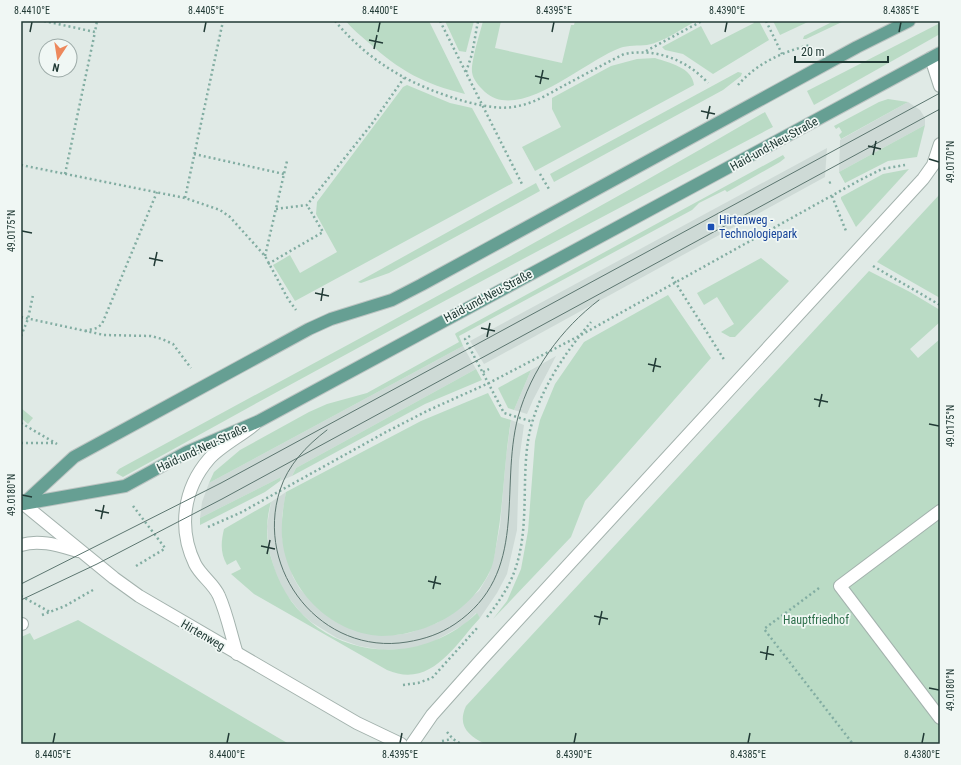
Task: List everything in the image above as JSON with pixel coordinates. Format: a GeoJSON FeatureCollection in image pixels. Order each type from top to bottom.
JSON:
{"type":"FeatureCollection","features":[{"type":"Feature","properties":{"kind":"main road"},"geometry":{"type":"LineString","coordinates":[[22,504],[74,457],[309,329],[331,319],[381,304],[398,297],[857,47],[909,21]]}},
{"type":"Feature","properties":{"kind":"main road","name":"Haid-und-Neu-Straße"},"geometry":{"type":"LineString","coordinates":[[22,504],[125,486],[187,452],[259,421],[935,55]]}},
{"type":"Feature","properties":{"kind":"street"},"geometry":{"type":"LineString","coordinates":[[935,55],[940,86]]}},
{"type":"Feature","properties":{"kind":"street"},"geometry":{"type":"LineString","coordinates":[[412,744],[432,715],[481,660],[923,179],[933,165],[940,144]]}},
{"type":"Feature","properties":{"kind":"street"},"geometry":{"type":"LineString","coordinates":[[237,654],[219,594],[201,574],[190,552],[185,533],[186,510],[188,494],[200,470],[210,457],[241,436],[259,421]]}},
{"type":"Feature","properties":{"kind":"street","name":"Hirtenweg"},"geometry":{"type":"LineString","coordinates":[[22,504],[114,578],[156,607],[357,723],[401,744]]}},
{"type":"Feature","properties":{"kind":"street"},"geometry":{"type":"LineString","coordinates":[[940,511],[840,586],[940,718]]}},
{"type":"Feature","properties":{"kind":"street"},"geometry":{"type":"LineString","coordinates":[[21,545],[29,542],[50,544],[83,553]]}},
{"type":"Feature","properties":{"kind":"path"},"geometry":{"type":"LineString","coordinates":[[44,21],[95,32]]}},
{"type":"Feature","properties":{"kind":"path"},"geometry":{"type":"LineString","coordinates":[[66,174],[97,21]]}},
{"type":"Feature","properties":{"kind":"path"},"geometry":{"type":"LineString","coordinates":[[185,198],[223,21]]}},
{"type":"Feature","properties":{"kind":"path"},"geometry":{"type":"LineString","coordinates":[[335,21],[359,46],[404,78],[423,88],[482,106],[503,108],[518,106],[541,98],[624,54],[645,51],[702,21]]}},
{"type":"Feature","properties":{"kind":"path"},"geometry":{"type":"LineString","coordinates":[[440,21],[522,184]]}},
{"type":"Feature","properties":{"kind":"path"},"geometry":{"type":"LineString","coordinates":[[465,72],[472,54],[478,21]]}},
{"type":"Feature","properties":{"kind":"path"},"geometry":{"type":"LineString","coordinates":[[766,21],[782,54]]}},
{"type":"Feature","properties":{"kind":"path"},"geometry":{"type":"LineString","coordinates":[[645,51],[667,56],[700,75],[708,83]]}},
{"type":"Feature","properties":{"kind":"path"},"geometry":{"type":"LineString","coordinates":[[276,209],[307,205],[371,125],[404,78]]}},
{"type":"Feature","properties":{"kind":"path"},"geometry":{"type":"LineString","coordinates":[[194,154],[284,174]]}},
{"type":"Feature","properties":{"kind":"path"},"geometry":{"type":"LineString","coordinates":[[264,256],[287,161]]}},
{"type":"Feature","properties":{"kind":"path"},"geometry":{"type":"LineString","coordinates":[[208,528],[240,513],[429,410],[489,383],[579,336],[882,169],[912,163],[933,165]]}},
{"type":"Feature","properties":{"kind":"path"},"geometry":{"type":"LineString","coordinates":[[21,165],[185,198],[220,210],[230,217],[264,256],[288,299],[309,329]]}},
{"type":"Feature","properties":{"kind":"path"},"geometry":{"type":"LineString","coordinates":[[829,184],[833,181]]}},
{"type":"Feature","properties":{"kind":"path"},"geometry":{"type":"LineString","coordinates":[[83,332],[97,328],[102,324],[158,192]]}},
{"type":"Feature","properties":{"kind":"path"},"geometry":{"type":"LineString","coordinates":[[832,196],[854,254],[940,305]]}},
{"type":"Feature","properties":{"kind":"path"},"geometry":{"type":"LineString","coordinates":[[268,264],[323,232],[307,205]]}},
{"type":"Feature","properties":{"kind":"path"},"geometry":{"type":"LineString","coordinates":[[672,277],[738,381]]}},
{"type":"Feature","properties":{"kind":"path"},"geometry":{"type":"LineString","coordinates":[[21,336],[28,319],[33,295]]}},
{"type":"Feature","properties":{"kind":"path"},"geometry":{"type":"LineString","coordinates":[[21,317],[83,332],[104,335],[151,336],[162,339],[173,344],[205,386]]}},
{"type":"Feature","properties":{"kind":"path"},"geometry":{"type":"LineString","coordinates":[[485,620],[508,586],[516,566],[522,535],[526,456],[533,422],[553,375],[579,336],[591,322]]}},
{"type":"Feature","properties":{"kind":"path"},"geometry":{"type":"LineString","coordinates":[[470,336],[465,339],[504,412],[533,422]]}},
{"type":"Feature","properties":{"kind":"path"},"geometry":{"type":"LineString","coordinates":[[483,372],[489,369]]}},
{"type":"Feature","properties":{"kind":"path"},"geometry":{"type":"LineString","coordinates":[[21,424],[56,443],[21,443]]}},
{"type":"Feature","properties":{"kind":"path"},"geometry":{"type":"LineString","coordinates":[[21,624],[66,606],[166,549],[130,501]]}},
{"type":"Feature","properties":{"kind":"path"},"geometry":{"type":"LineString","coordinates":[[840,586],[827,582],[764,629],[853,744]]}},
{"type":"Feature","properties":{"kind":"path"},"geometry":{"type":"LineString","coordinates":[[21,596],[50,612]]}},
{"type":"Feature","properties":{"kind":"path"},"geometry":{"type":"LineString","coordinates":[[403,685],[418,683],[432,678],[480,625]]}},
{"type":"Feature","properties":{"kind":"path"},"geometry":{"type":"LineString","coordinates":[[453,739],[462,744]]}},
{"type":"Feature","properties":{"kind":"shaded area"},"geometry":{"type":"Polygon","coordinates":[[[908,102],[920,110],[925,118],[925,125],[839,172],[840,140],[908,102]]]}},
{"type":"Feature","properties":{"kind":"shaded area"},"geometry":{"type":"Polygon","coordinates":[[[827,148],[825,177],[486,363],[484,364],[470,341],[827,148]]]}},
{"type":"Feature","properties":{"kind":"shaded area"},"geometry":{"type":"Polygon","coordinates":[[[463,346],[476,369],[296,468],[292,476],[280,481],[281,477],[200,518],[202,502],[209,483],[463,346]]]}},
{"type":"Feature","properties":{"kind":"shaded area"},"geometry":{"type":"Polygon","coordinates":[[[556,356],[527,414],[514,410],[531,370],[556,356]]]}},
{"type":"Feature","properties":{"kind":"shaded area"},"geometry":{"type":"Polygon","coordinates":[[[511,420],[524,425],[519,461],[517,530],[507,574],[497,593],[480,618],[476,613],[465,624],[431,643],[409,649],[383,650],[359,646],[337,638],[311,622],[301,613],[285,593],[277,578],[269,550],[267,526],[271,502],[286,492],[282,516],[282,538],[293,577],[300,589],[312,602],[333,620],[366,633],[396,635],[409,633],[437,623],[479,591],[489,574],[500,526],[511,420]]]}},
{"type":"Feature","properties":{"kind":"green space"},"geometry":{"type":"Polygon","coordinates":[[[346,21],[429,21],[465,94],[437,86],[402,69],[380,52],[346,21]]]}},
{"type":"Feature","properties":{"kind":"green space"},"geometry":{"type":"Polygon","coordinates":[[[445,21],[474,21],[466,52],[459,51],[445,21]]]}},
{"type":"Feature","properties":{"kind":"green space"},"geometry":{"type":"Polygon","coordinates":[[[483,21],[501,21],[495,48],[562,63],[571,25],[574,25],[575,21],[696,21],[666,38],[653,43],[620,48],[534,95],[516,100],[499,100],[485,92],[474,78],[472,72],[476,47],[483,21]]]}},
{"type":"Feature","properties":{"kind":"green space"},"geometry":{"type":"Polygon","coordinates":[[[753,21],[759,21],[769,40],[713,74],[683,54],[665,50],[662,47],[701,26],[711,45],[754,23],[753,21]]]}},
{"type":"Feature","properties":{"kind":"green space"},"geometry":{"type":"Polygon","coordinates":[[[773,21],[810,21],[780,35],[773,21]]]}},
{"type":"Feature","properties":{"kind":"green space"},"geometry":{"type":"Polygon","coordinates":[[[834,21],[844,21],[806,39],[803,39],[804,36],[834,21]]]}},
{"type":"Feature","properties":{"kind":"green space"},"geometry":{"type":"Polygon","coordinates":[[[940,23],[940,34],[814,105],[807,91],[940,23]]]}},
{"type":"Feature","properties":{"kind":"green space"},"geometry":{"type":"Polygon","coordinates":[[[655,58],[673,64],[684,70],[689,74],[694,85],[535,171],[522,147],[561,127],[552,109],[552,98],[611,66],[637,59],[655,58]]]}},
{"type":"Feature","properties":{"kind":"green space"},"geometry":{"type":"Polygon","coordinates":[[[738,72],[742,73],[741,76],[723,90],[554,182],[550,174],[738,72]]]}},
{"type":"Feature","properties":{"kind":"green space"},"geometry":{"type":"Polygon","coordinates":[[[407,85],[450,103],[472,108],[513,183],[295,301],[273,265],[290,255],[300,273],[337,252],[316,214],[317,202],[403,87],[407,85]]]}},
{"type":"Feature","properties":{"kind":"green space"},"geometry":{"type":"Polygon","coordinates":[[[888,99],[908,102],[841,139],[839,135],[842,132],[839,127],[836,129],[834,126],[879,102],[888,99]]]}},
{"type":"Feature","properties":{"kind":"green space"},"geometry":{"type":"Polygon","coordinates":[[[765,112],[773,127],[447,300],[123,477],[116,473],[119,469],[605,204],[765,112]]]}},
{"type":"Feature","properties":{"kind":"green space"},"geometry":{"type":"Polygon","coordinates":[[[925,125],[917,157],[888,161],[845,183],[839,172],[925,125]]]}},
{"type":"Feature","properties":{"kind":"green space"},"geometry":{"type":"Polygon","coordinates":[[[783,155],[785,158],[780,162],[727,192],[725,190],[699,203],[692,210],[459,336],[463,346],[209,483],[214,472],[240,450],[309,412],[327,404],[367,393],[459,342],[455,334],[456,333],[783,155]]]}},
{"type":"Feature","properties":{"kind":"green space"},"geometry":{"type":"Polygon","coordinates":[[[909,169],[856,227],[841,197],[883,174],[909,169]]]}},
{"type":"Feature","properties":{"kind":"green space"},"geometry":{"type":"Polygon","coordinates":[[[536,183],[540,191],[389,273],[361,283],[358,282],[536,183]]]}},
{"type":"Feature","properties":{"kind":"green space"},"geometry":{"type":"Polygon","coordinates":[[[940,194],[940,298],[877,262],[940,194]]]}},
{"type":"Feature","properties":{"kind":"green space"},"geometry":{"type":"Polygon","coordinates":[[[761,258],[789,281],[735,337],[730,337],[721,332],[734,324],[717,297],[704,305],[697,293],[761,258]]]}},
{"type":"Feature","properties":{"kind":"green space","name":"Hauptfriedhof"},"geometry":{"type":"Polygon","coordinates":[[[869,271],[910,292],[940,310],[940,322],[910,349],[918,358],[940,339],[940,744],[485,744],[469,733],[463,719],[466,706],[869,271]]]}},
{"type":"Feature","properties":{"kind":"green space"},"geometry":{"type":"Polygon","coordinates":[[[668,295],[711,358],[585,501],[571,537],[493,619],[507,601],[521,569],[528,531],[535,441],[540,420],[555,384],[584,342],[668,295]]]}},
{"type":"Feature","properties":{"kind":"green space"},"geometry":{"type":"Polygon","coordinates":[[[476,369],[482,380],[425,404],[292,476],[296,468],[476,369]]]}},
{"type":"Feature","properties":{"kind":"green space"},"geometry":{"type":"Polygon","coordinates":[[[531,370],[514,410],[508,408],[498,388],[531,370]]]}},
{"type":"Feature","properties":{"kind":"green space"},"geometry":{"type":"Polygon","coordinates":[[[488,393],[501,417],[511,420],[495,554],[490,571],[476,593],[453,614],[425,628],[403,634],[381,636],[362,633],[344,626],[328,617],[301,590],[292,574],[285,556],[282,526],[286,492],[421,421],[488,393]]]}},
{"type":"Feature","properties":{"kind":"green space"},"geometry":{"type":"Polygon","coordinates":[[[21,408],[33,418],[28,424],[21,418],[21,408]]]}},
{"type":"Feature","properties":{"kind":"green space"},"geometry":{"type":"Polygon","coordinates":[[[281,477],[280,481],[265,492],[200,525],[200,518],[281,477]]]}},
{"type":"Feature","properties":{"kind":"green space"},"geometry":{"type":"Polygon","coordinates":[[[271,502],[267,526],[269,549],[273,564],[287,595],[307,619],[332,636],[360,647],[390,650],[421,645],[450,633],[477,613],[480,618],[451,652],[429,669],[416,674],[403,674],[387,670],[254,594],[231,574],[241,569],[236,560],[227,565],[225,561],[222,547],[224,529],[271,502]]]}},
{"type":"Feature","properties":{"kind":"green space"},"geometry":{"type":"Polygon","coordinates":[[[78,620],[289,744],[21,744],[21,637],[30,633],[34,640],[78,620]]]}},
{"type":"Feature","properties":{"kind":"tram line"},"geometry":{"type":"LineString","coordinates":[[21,584],[221,483],[940,93]]}},
{"type":"Feature","properties":{"kind":"tram line"},"geometry":{"type":"LineString","coordinates":[[21,600],[97,564],[222,499],[940,109]]}},
{"type":"Feature","properties":{"kind":"tram line"},"geometry":{"type":"LineString","coordinates":[[327,430],[305,449],[293,464],[283,481],[280,490],[275,520],[277,550],[286,577],[302,602],[323,621],[348,636],[376,643],[407,642],[426,638],[444,631],[455,624],[478,603],[494,580],[503,555],[508,529],[513,445],[518,417],[531,383],[539,367],[560,337],[585,311],[599,300]]}},
{"type":"Feature","properties":{"kind":"place","name":"Hirtenweg - Technologiepark"},"geometry":{"type":"Point","coordinates":[711,227]}}]}
